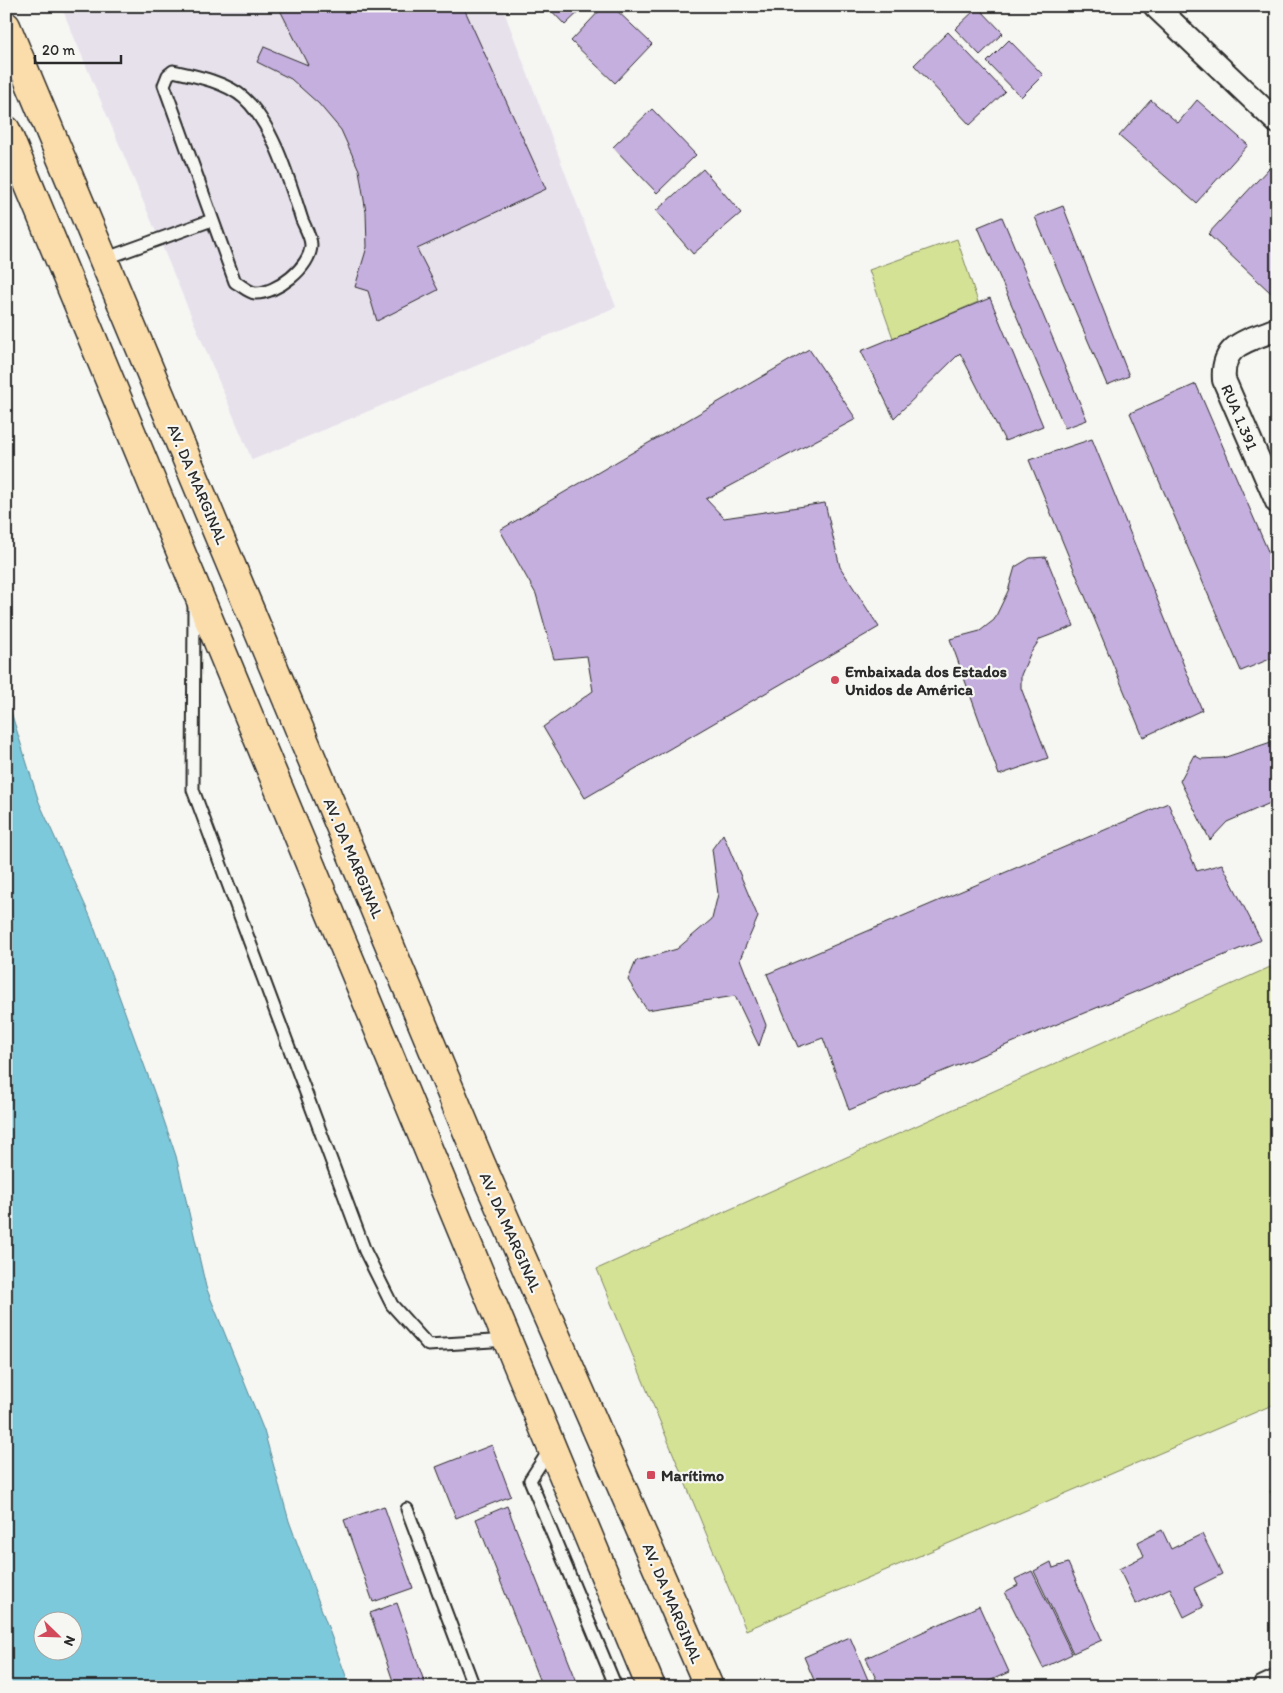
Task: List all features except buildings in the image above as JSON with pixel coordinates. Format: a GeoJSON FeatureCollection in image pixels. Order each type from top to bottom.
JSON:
{"type":"FeatureCollection","features":[{"type":"Feature","properties":{"kind":"main road","name":"AV. DA MARGINAL"},"geometry":{"type":"LineString","coordinates":[[6,26],[481,1164],[709,1687]]}},
{"type":"Feature","properties":{"kind":"main road"},"geometry":{"type":"LineString","coordinates":[[6,130],[481,1280],[509,1340],[551,1446],[652,1687]]}},
{"type":"Feature","properties":{"kind":"street"},"geometry":{"type":"LineString","coordinates":[[1155,6],[1277,122]]}},
{"type":"Feature","properties":{"kind":"street","name":"RUA 1.391"},"geometry":{"type":"LineString","coordinates":[[1277,329],[1235,346],[1226,355],[1223,367],[1224,380],[1277,502]]}},
{"type":"Feature","properties":{"kind":"street"},"geometry":{"type":"LineString","coordinates":[[1264,1687],[1277,1681]]}},
{"type":"Feature","properties":{"kind":"lane"},"geometry":{"type":"LineString","coordinates":[[173,70],[227,88],[243,98],[258,115],[285,165],[311,245],[304,263],[291,278],[269,292],[253,293],[236,282],[212,220],[164,85],[168,75],[173,70]]}},
{"type":"Feature","properties":{"kind":"lane"},"geometry":{"type":"LineString","coordinates":[[104,259],[212,220]]}},
{"type":"Feature","properties":{"kind":"lane"},"geometry":{"type":"LineString","coordinates":[[194,586],[193,790],[366,1250],[392,1305],[428,1345],[509,1340]]}},
{"type":"Feature","properties":{"kind":"lane"},"geometry":{"type":"LineString","coordinates":[[551,1446],[530,1480],[616,1687]]}},
{"type":"Feature","properties":{"kind":"lane"},"geometry":{"type":"LineString","coordinates":[[408,1510],[474,1687]]}},
{"type":"Feature","properties":{"kind":"shaded area"},"geometry":{"type":"Polygon","coordinates":[[[61,6],[502,6],[616,307],[252,460],[61,6]]]}},
{"type":"Feature","properties":{"kind":"green space"},"geometry":{"type":"Polygon","coordinates":[[[957,239],[978,302],[893,338],[869,270],[957,239]]]}},
{"type":"Feature","properties":{"kind":"green space"},"geometry":{"type":"Polygon","coordinates":[[[1277,964],[1277,1403],[746,1630],[597,1269],[1277,964]]]}},
{"type":"Feature","properties":{"kind":"water"},"geometry":{"type":"Polygon","coordinates":[[[6,696],[39,802],[90,916],[158,1103],[176,1156],[206,1287],[264,1431],[289,1521],[350,1687],[6,1687],[6,696]]]}},
{"type":"Feature","properties":{"kind":"place","name":"Embaixada dos Estados Unidos de América"},"geometry":{"type":"Point","coordinates":[835,680]}},
{"type":"Feature","properties":{"kind":"place","name":"Marítimo"},"geometry":{"type":"Point","coordinates":[651,1475]}}]}
